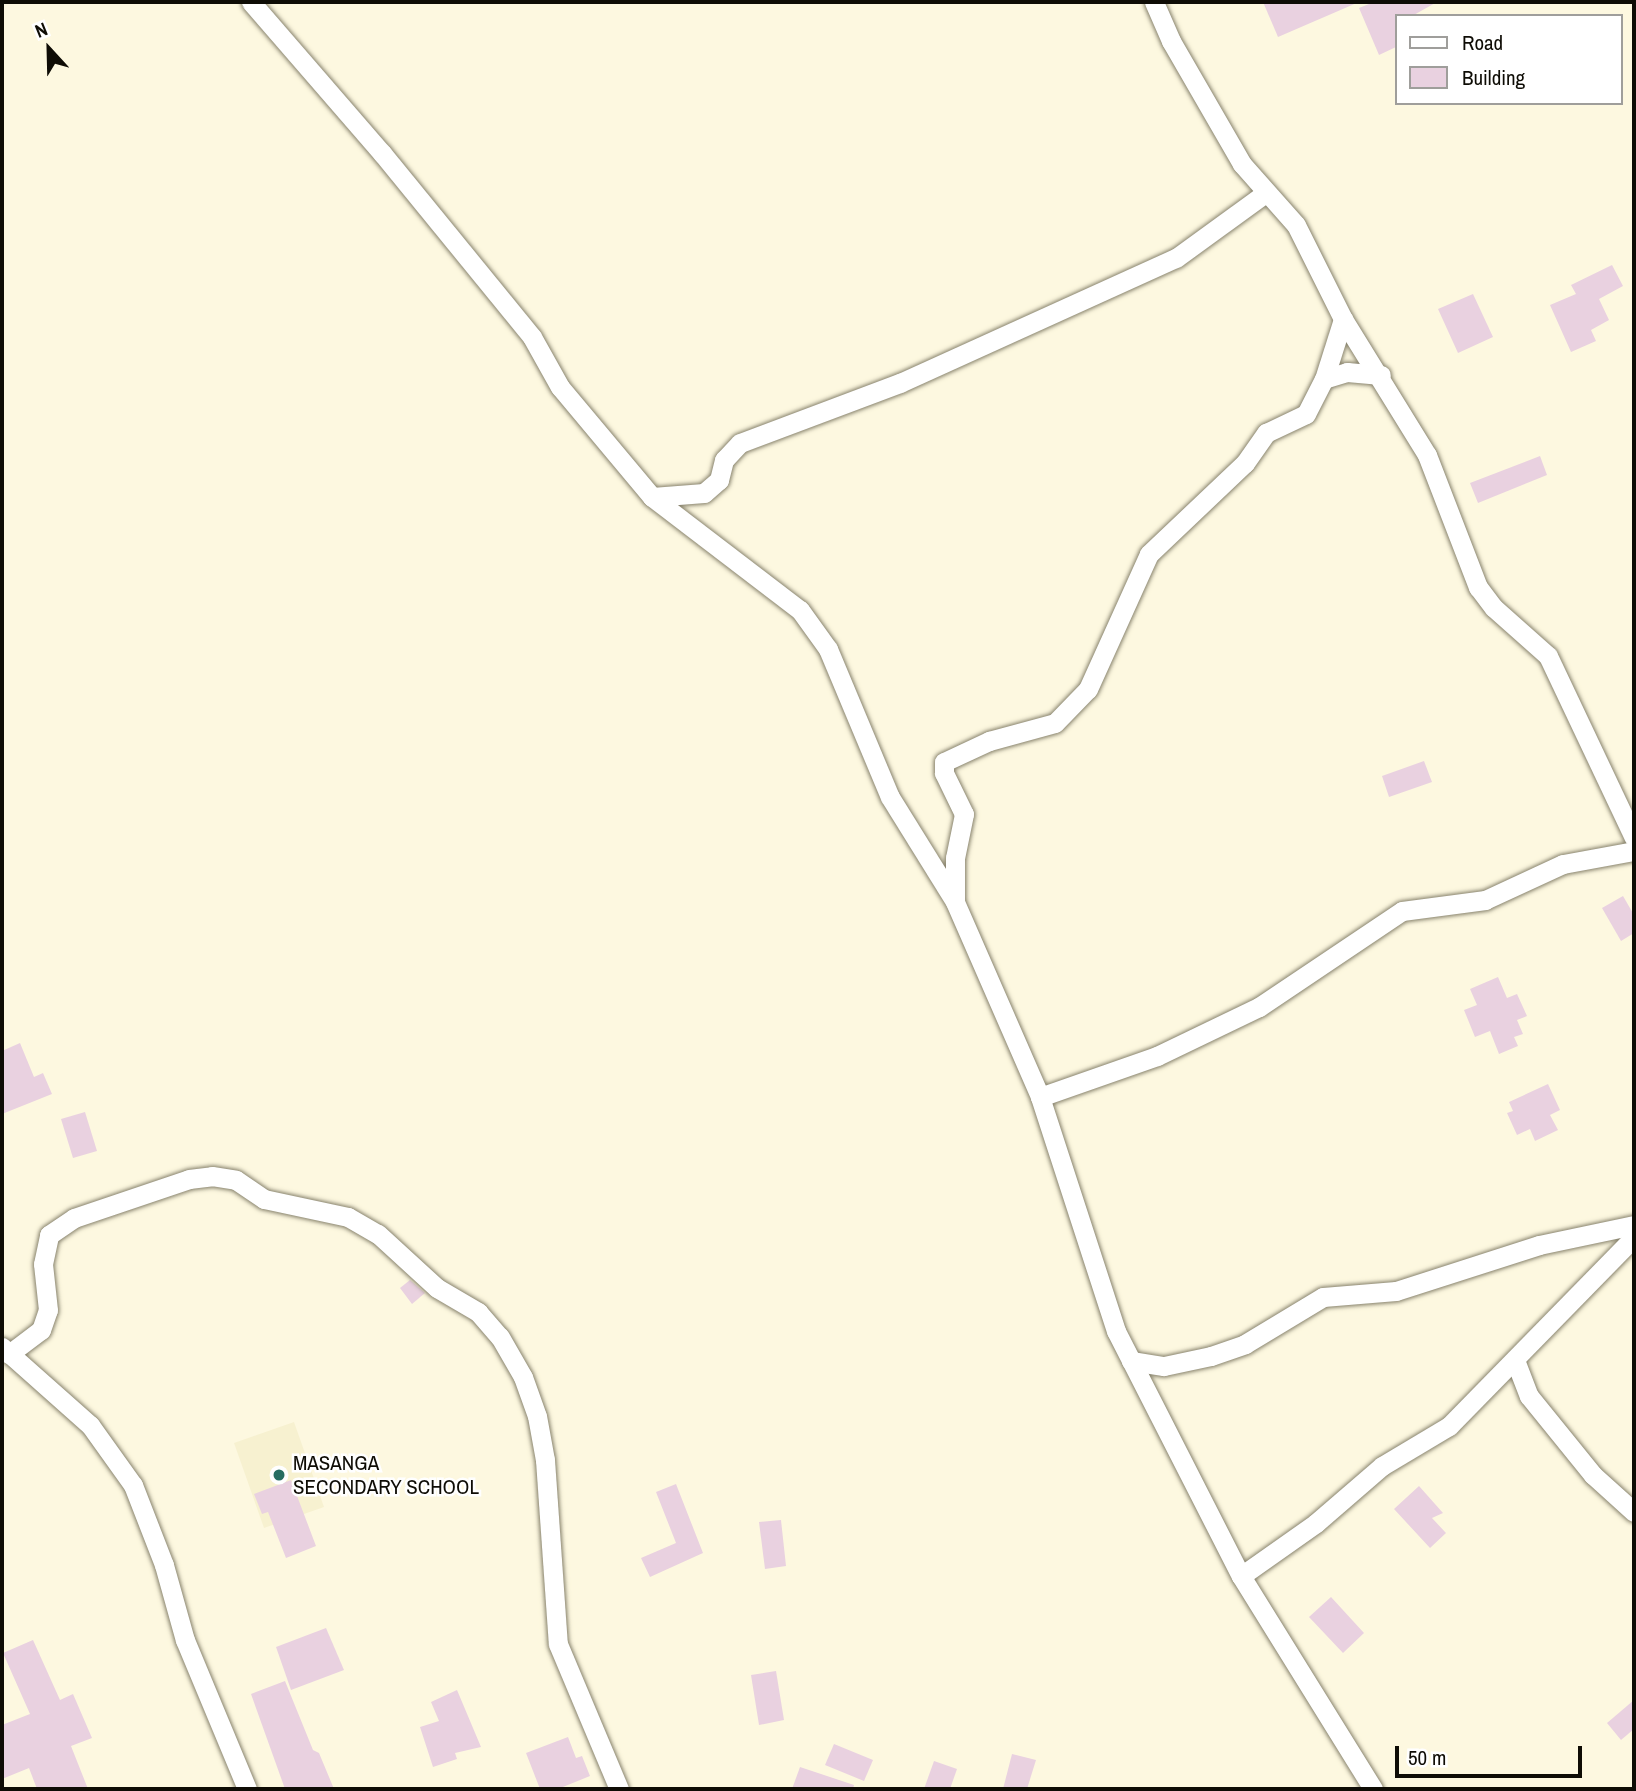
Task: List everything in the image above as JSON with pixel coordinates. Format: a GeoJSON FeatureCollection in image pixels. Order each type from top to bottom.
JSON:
{"type":"FeatureCollection","features":[{"type":"Feature","properties":{"kind":"street"},"geometry":{"type":"LineString","coordinates":[[251,2],[382,153],[523,327],[560,387],[652,497],[800,610],[828,649],[890,797],[955,902],[1040,1097],[1116,1331],[1241,1576],[1373,1789]]}},
{"type":"Feature","properties":{"kind":"street"},"geometry":{"type":"LineString","coordinates":[[1154,2],[1171,41],[1264,194],[1296,225],[1343,319],[1381,375],[1427,455],[1478,587],[1494,608],[1548,656],[1634,838]]}},
{"type":"Feature","properties":{"kind":"street"},"geometry":{"type":"LineString","coordinates":[[652,497],[704,493],[719,480],[724,460],[740,443],[901,383],[1176,257],[1264,194]]}},
{"type":"Feature","properties":{"kind":"street"},"geometry":{"type":"LineString","coordinates":[[955,902],[955,858],[964,814],[944,773],[944,762],[989,741],[1035,732],[1067,712],[1088,689],[1149,554],[1245,463],[1266,433],[1306,414],[1324,379],[1343,319]]}},
{"type":"Feature","properties":{"kind":"street"},"geometry":{"type":"LineString","coordinates":[[1324,379],[1347,372],[1381,375]]}},
{"type":"Feature","properties":{"kind":"street"},"geometry":{"type":"LineString","coordinates":[[1040,1097],[1157,1056],[1259,1007],[1402,911],[1485,900],[1563,864],[1634,851]]}},
{"type":"Feature","properties":{"kind":"street"},"geometry":{"type":"LineString","coordinates":[[247,1789],[184,1640],[164,1565],[133,1485],[90,1424],[6,1350],[41,1330],[48,1310],[43,1264],[49,1235],[74,1218],[190,1179],[212,1176],[236,1180],[274,1203],[348,1217],[378,1234],[437,1288],[478,1312],[500,1336],[523,1377],[537,1416],[545,1460],[558,1644],[619,1789]]}},
{"type":"Feature","properties":{"kind":"street"},"geometry":{"type":"LineString","coordinates":[[1131,1361],[1164,1366],[1212,1356],[1245,1344],[1323,1297],[1396,1292],[1539,1245],[1634,1225]]}},
{"type":"Feature","properties":{"kind":"street"},"geometry":{"type":"LineString","coordinates":[[1241,1576],[1316,1523],[1382,1466],[1449,1426],[1634,1237]]}},
{"type":"Feature","properties":{"kind":"street"},"geometry":{"type":"LineString","coordinates":[[1516,1360],[1529,1396],[1593,1475],[1634,1511]]}},
{"type":"Feature","properties":{"kind":"shaded area","name":"MASANGA SECONDARY SCHOOL"},"geometry":{"type":"Polygon","coordinates":[[[294,1422],[324,1507],[264,1528],[234,1443],[294,1422]]]}},
{"type":"Feature","properties":{"kind":"building"},"geometry":{"type":"Polygon","coordinates":[[[1263,2],[1359,2],[1278,37],[1263,2]]]}},
{"type":"Feature","properties":{"kind":"building"},"geometry":{"type":"Polygon","coordinates":[[[1374,2],[1437,2],[1416,14],[1394,14],[1394,48],[1379,55],[1359,8],[1374,2]]]}},
{"type":"Feature","properties":{"kind":"building"},"geometry":{"type":"Polygon","coordinates":[[[1612,265],[1623,286],[1599,299],[1609,320],[1591,330],[1596,341],[1571,352],[1550,305],[1576,294],[1571,285],[1612,265]]]}},
{"type":"Feature","properties":{"kind":"building"},"geometry":{"type":"Polygon","coordinates":[[[1473,294],[1493,337],[1458,353],[1438,309],[1473,294]]]}},
{"type":"Feature","properties":{"kind":"building"},"geometry":{"type":"Polygon","coordinates":[[[1540,456],[1547,475],[1478,503],[1470,483],[1540,456]]]}},
{"type":"Feature","properties":{"kind":"building"},"geometry":{"type":"Polygon","coordinates":[[[1424,761],[1432,782],[1389,797],[1382,776],[1424,761]]]}},
{"type":"Feature","properties":{"kind":"building"},"geometry":{"type":"Polygon","coordinates":[[[1623,896],[1634,915],[1634,933],[1621,941],[1602,908],[1623,896]]]}},
{"type":"Feature","properties":{"kind":"building"},"geometry":{"type":"Polygon","coordinates":[[[1498,977],[1507,998],[1517,994],[1527,1016],[1517,1020],[1523,1034],[1514,1037],[1518,1046],[1499,1054],[1490,1031],[1475,1037],[1464,1010],[1477,1005],[1470,989],[1498,977]]]}},
{"type":"Feature","properties":{"kind":"building"},"geometry":{"type":"Polygon","coordinates":[[[20,1043],[34,1077],[43,1073],[52,1094],[2,1114],[2,1051],[20,1043]]]}},
{"type":"Feature","properties":{"kind":"building"},"geometry":{"type":"Polygon","coordinates":[[[1548,1084],[1560,1110],[1550,1115],[1558,1130],[1535,1141],[1530,1129],[1517,1135],[1507,1113],[1513,1111],[1509,1102],[1548,1084]]]}},
{"type":"Feature","properties":{"kind":"building"},"geometry":{"type":"Polygon","coordinates":[[[85,1112],[97,1151],[73,1158],[61,1119],[85,1112]]]}},
{"type":"Feature","properties":{"kind":"building"},"geometry":{"type":"Polygon","coordinates":[[[410,1280],[425,1293],[412,1304],[400,1288],[410,1280]]]}},
{"type":"Feature","properties":{"kind":"building"},"geometry":{"type":"Polygon","coordinates":[[[291,1480],[316,1546],[286,1558],[268,1512],[262,1514],[254,1494],[291,1480]]]}},
{"type":"Feature","properties":{"kind":"building"},"geometry":{"type":"Polygon","coordinates":[[[676,1484],[703,1553],[650,1577],[641,1558],[676,1543],[656,1492],[676,1484]]]}},
{"type":"Feature","properties":{"kind":"building"},"geometry":{"type":"Polygon","coordinates":[[[1419,1486],[1443,1513],[1432,1518],[1446,1533],[1430,1548],[1394,1509],[1419,1486]]]}},
{"type":"Feature","properties":{"kind":"building"},"geometry":{"type":"Polygon","coordinates":[[[781,1520],[786,1566],[765,1569],[759,1522],[781,1520]]]}},
{"type":"Feature","properties":{"kind":"building"},"geometry":{"type":"Polygon","coordinates":[[[1331,1597],[1364,1633],[1343,1653],[1309,1617],[1331,1597]]]}},
{"type":"Feature","properties":{"kind":"building"},"geometry":{"type":"Polygon","coordinates":[[[326,1628],[344,1670],[291,1690],[276,1647],[326,1628]]]}},
{"type":"Feature","properties":{"kind":"building"},"geometry":{"type":"Polygon","coordinates":[[[33,1640],[60,1700],[73,1694],[92,1738],[71,1746],[88,1789],[37,1789],[29,1768],[2,1779],[2,1725],[30,1714],[3,1653],[33,1640]]]}},
{"type":"Feature","properties":{"kind":"building"},"geometry":{"type":"Polygon","coordinates":[[[776,1671],[784,1720],[759,1725],[751,1675],[776,1671]]]}},
{"type":"Feature","properties":{"kind":"building"},"geometry":{"type":"Polygon","coordinates":[[[285,1681],[313,1750],[319,1753],[334,1789],[285,1789],[251,1694],[285,1681]]]}},
{"type":"Feature","properties":{"kind":"building"},"geometry":{"type":"Polygon","coordinates":[[[457,1690],[481,1747],[455,1753],[457,1759],[433,1767],[420,1727],[439,1721],[431,1702],[457,1690]]]}},
{"type":"Feature","properties":{"kind":"building"},"geometry":{"type":"Polygon","coordinates":[[[1634,1700],[1634,1729],[1621,1740],[1607,1723],[1634,1700]]]}},
{"type":"Feature","properties":{"kind":"building"},"geometry":{"type":"Polygon","coordinates":[[[568,1737],[576,1758],[582,1756],[590,1776],[558,1789],[540,1789],[526,1753],[568,1737]]]}},
{"type":"Feature","properties":{"kind":"building"},"geometry":{"type":"Polygon","coordinates":[[[834,1744],[873,1760],[864,1781],[825,1765],[834,1744]]]}},
{"type":"Feature","properties":{"kind":"building"},"geometry":{"type":"Polygon","coordinates":[[[1012,1754],[1036,1760],[1027,1789],[1003,1789],[1012,1754]]]}},
{"type":"Feature","properties":{"kind":"building"},"geometry":{"type":"Polygon","coordinates":[[[934,1761],[957,1769],[950,1789],[924,1789],[934,1761]]]}},
{"type":"Feature","properties":{"kind":"building"},"geometry":{"type":"Polygon","coordinates":[[[800,1767],[854,1785],[853,1789],[792,1789],[800,1767]]]}},
{"type":"Feature","properties":{"kind":"place","name":"MASANGA SECONDARY SCHOOL"},"geometry":{"type":"Point","coordinates":[279,1475]}}]}
